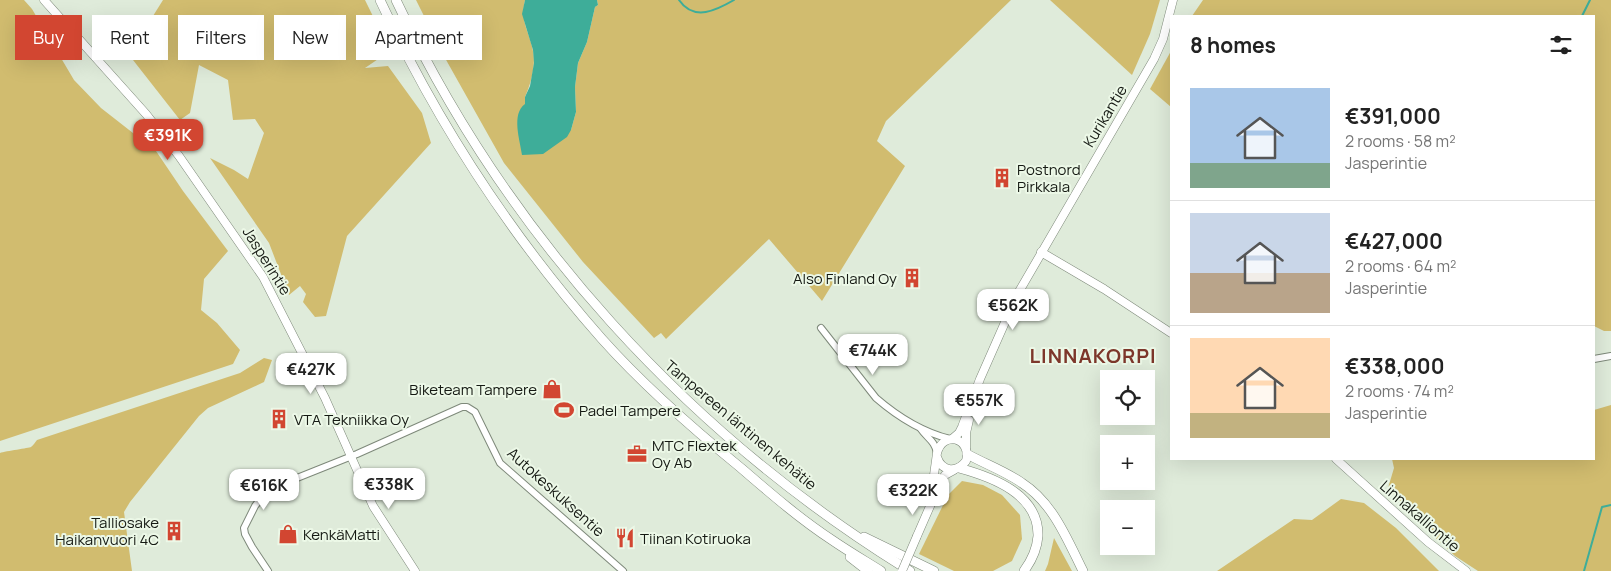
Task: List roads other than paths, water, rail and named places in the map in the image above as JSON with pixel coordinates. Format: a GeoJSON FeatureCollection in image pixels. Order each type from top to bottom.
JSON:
{"type":"FeatureCollection","features":[{"type":"Feature","properties":{"kind":"highway","name":"Tampereen läntinen kehätie"},"geometry":{"type":"LineString","coordinates":[[380,0],[419,78],[459,146],[516,232],[603,340],[678,414],[758,483],[831,540],[881,571]]}},
{"type":"Feature","properties":{"kind":"highway","name":"Tampereen läntinen kehätie"},"geometry":{"type":"LineString","coordinates":[[396,0],[431,70],[472,139],[531,226],[614,327],[688,402],[770,471],[848,530],[910,571]]}},
{"type":"Feature","properties":{"kind":"highway"},"geometry":{"type":"LineString","coordinates":[[967,451],[1024,484],[1042,500],[1060,525],[1083,571]]}},
{"type":"Feature","properties":{"kind":"highway"},"geometry":{"type":"LineString","coordinates":[[956,469],[988,477],[1002,484],[1020,495],[1031,509],[1037,523],[1037,545],[1032,559],[1024,571]]}},
{"type":"Feature","properties":{"kind":"highway"},"geometry":{"type":"LineString","coordinates":[[848,530],[879,543],[934,571]]}},
{"type":"Feature","properties":{"kind":"highway"},"geometry":{"type":"LineString","coordinates":[[831,540],[868,571]]}},
{"type":"Feature","properties":{"kind":"main road","name":"Jasperintie"},"geometry":{"type":"LineString","coordinates":[[44,0],[146,114],[179,156],[263,277],[325,398],[373,506],[415,571]]}},
{"type":"Feature","properties":{"kind":"main road","name":"Kurikantie"},"geometry":{"type":"LineString","coordinates":[[951,439],[959,433],[1006,317],[1041,252],[1151,65],[1163,39],[1173,0]]}},
{"type":"Feature","properties":{"kind":"main road"},"geometry":{"type":"LineString","coordinates":[[1041,252],[1104,289],[1170,332]]}},
{"type":"Feature","properties":{"kind":"main road","name":"Kurikantie"},"geometry":{"type":"LineString","coordinates":[[967,451],[966,433],[972,403]]}},
{"type":"Feature","properties":{"kind":"main road"},"geometry":{"type":"LineString","coordinates":[[902,571],[930,504],[945,476],[964,463],[967,451],[962,443],[951,439],[941,444],[937,455],[930,504]]}},
{"type":"Feature","properties":{"kind":"main road"},"geometry":{"type":"LineString","coordinates":[[937,455],[941,466],[956,469]]}},
{"type":"Feature","properties":{"kind":"main road","name":"Linnakalliontie"},"geometry":{"type":"LineString","coordinates":[[1337,460],[1428,542],[1466,571]]}},
{"type":"Feature","properties":{"kind":"street"},"geometry":{"type":"LineString","coordinates":[[821,328],[876,398],[921,429],[951,439]]}},
{"type":"Feature","properties":{"kind":"street"},"geometry":{"type":"LineString","coordinates":[[1595,359],[1611,356]]}},
{"type":"Feature","properties":{"kind":"street","name":"Autokeskuksentie"},"geometry":{"type":"LineString","coordinates":[[350,456],[462,407],[467,407],[475,412],[500,463],[623,571]]}},
{"type":"Feature","properties":{"kind":"street"},"geometry":{"type":"LineString","coordinates":[[921,429],[925,436],[931,438],[937,455]]}},
{"type":"Feature","properties":{"kind":"street"},"geometry":{"type":"LineString","coordinates":[[268,571],[245,534],[246,522],[255,506],[264,494],[274,487],[350,456]]}},
{"type":"Feature","properties":{"kind":"water"},"geometry":{"type":"Polygon","coordinates":[[[525,0],[597,0],[598,5],[595,7],[587,42],[578,63],[575,87],[576,112],[571,130],[567,137],[543,154],[522,155],[517,121],[518,114],[525,104],[525,97],[530,86],[534,63],[533,50],[522,14],[525,0]]]}},
{"type":"Feature","properties":{"kind":"waterway"},"geometry":{"type":"LineString","coordinates":[[679,0],[685,7],[699,12],[713,10],[734,0]]}},
{"type":"Feature","properties":{"kind":"waterway"},"geometry":{"type":"LineString","coordinates":[[1582,15],[1590,0]]}},
{"type":"Feature","properties":{"kind":"waterway"},"geometry":{"type":"LineString","coordinates":[[1584,571],[1602,507],[1611,505]]}},
{"type":"Feature","properties":{"kind":"place","name":"Postnord Pirkkala"},"geometry":{"type":"Point","coordinates":[1002,178]}},
{"type":"Feature","properties":{"kind":"place","name":"Also Finland Oy"},"geometry":{"type":"Point","coordinates":[912,278]}},
{"type":"Feature","properties":{"kind":"place","name":"Biketeam Tampere"},"geometry":{"type":"Point","coordinates":[552,389]}},
{"type":"Feature","properties":{"kind":"place","name":"Padel Tampere"},"geometry":{"type":"Point","coordinates":[564,410]}},
{"type":"Feature","properties":{"kind":"place","name":"VTA Tekniikka Oy"},"geometry":{"type":"Point","coordinates":[279,419]}},
{"type":"Feature","properties":{"kind":"place","name":"MTC Flextek Oy Ab"},"geometry":{"type":"Point","coordinates":[637,454]}},
{"type":"Feature","properties":{"kind":"place","name":"Talliosake Haikanvuori 4C"},"geometry":{"type":"Point","coordinates":[174,531]}},
{"type":"Feature","properties":{"kind":"place","name":"KenkäMatti"},"geometry":{"type":"Point","coordinates":[288,534]}},
{"type":"Feature","properties":{"kind":"place","name":"Tiinan Kotiruoka"},"geometry":{"type":"Point","coordinates":[625,538]}},
{"type":"Feature","properties":{"kind":"district","name":"LINNAKORPI"},"geometry":{"type":"Point","coordinates":[1093,355]}}]}
